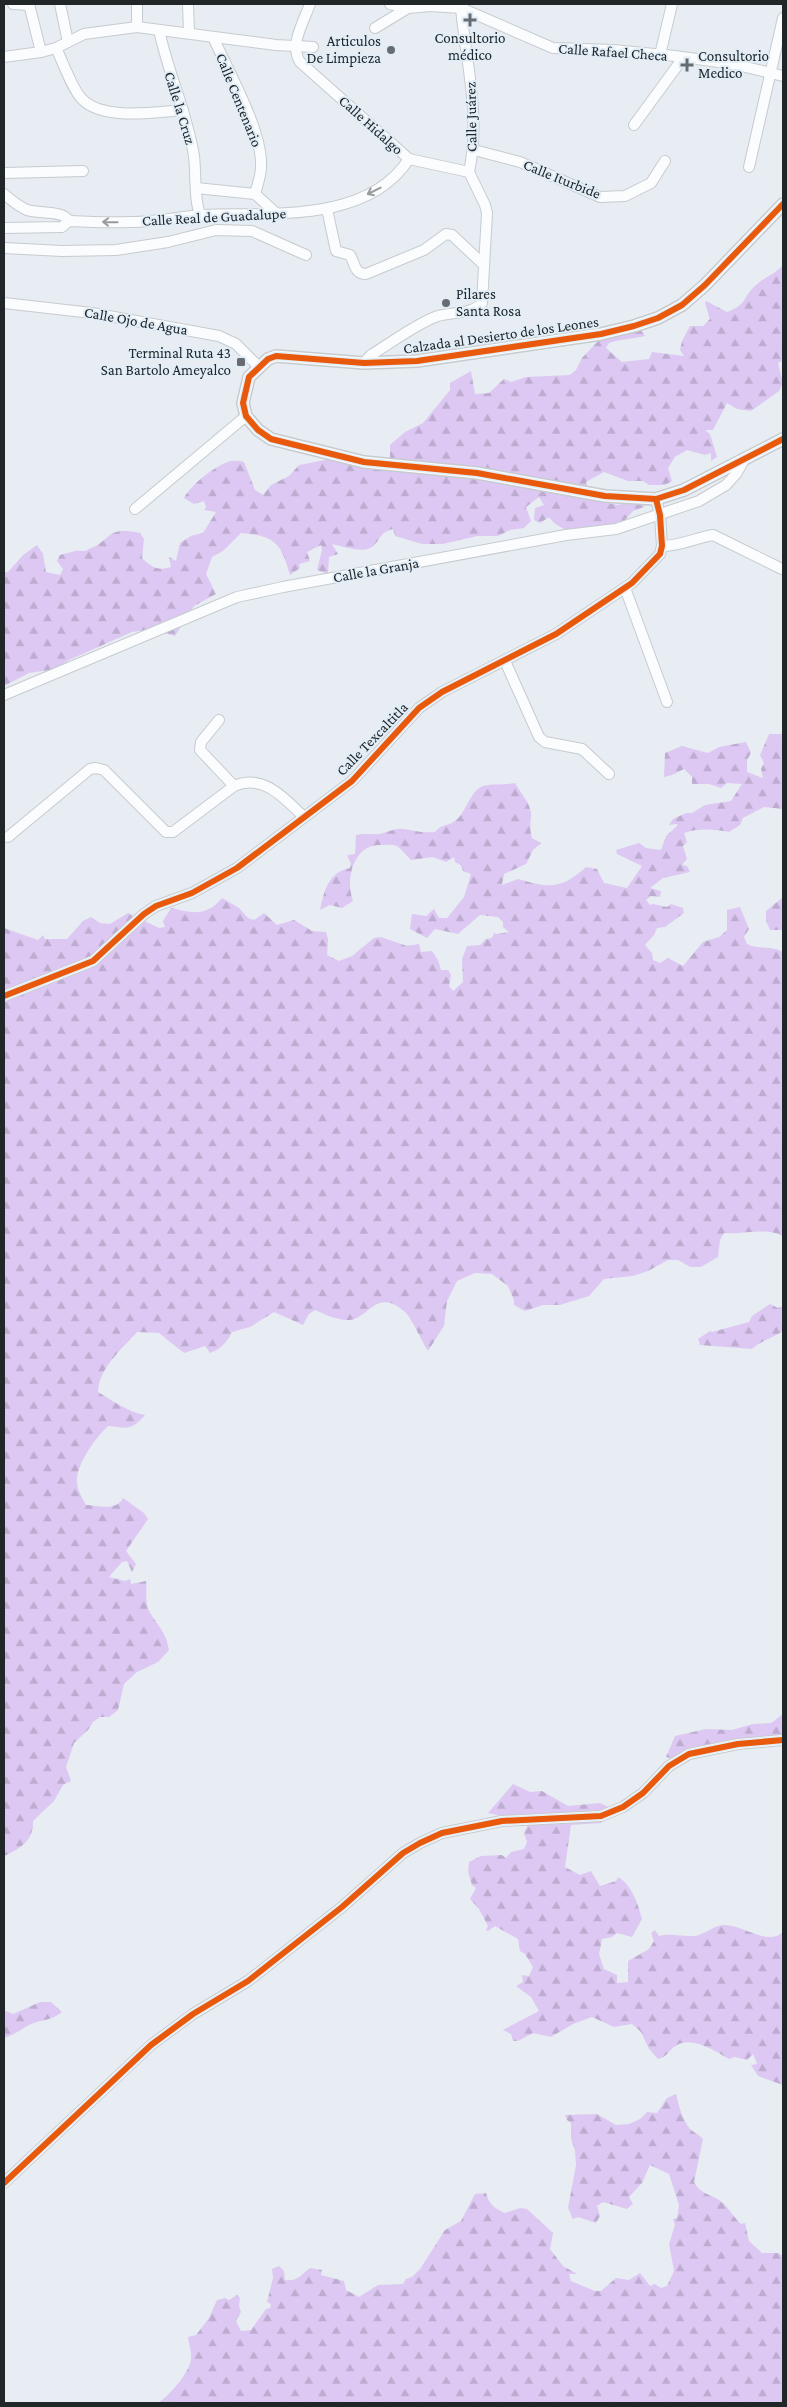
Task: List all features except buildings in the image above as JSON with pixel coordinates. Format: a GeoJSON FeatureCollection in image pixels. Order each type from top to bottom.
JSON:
{"type":"FeatureCollection","features":[{"type":"Feature","properties":{"kind":"street"},"geometry":{"type":"LineString","coordinates":[[13,4],[29,4],[41,52]]}},
{"type":"Feature","properties":{"kind":"street"},"geometry":{"type":"LineString","coordinates":[[60,4],[68,42]]}},
{"type":"Feature","properties":{"kind":"street"},"geometry":{"type":"LineString","coordinates":[[137,4],[137,27]]}},
{"type":"Feature","properties":{"kind":"street"},"geometry":{"type":"LineString","coordinates":[[188,4],[189,33]]}},
{"type":"Feature","properties":{"kind":"street"},"geometry":{"type":"LineString","coordinates":[[296,45],[310,4]]}},
{"type":"Feature","properties":{"kind":"street","name":"Calle Rafael Checa"},"geometry":{"type":"LineString","coordinates":[[390,4],[408,8],[462,6],[553,48],[613,50],[660,55],[771,72],[783,76]]}},
{"type":"Feature","properties":{"kind":"street"},"geometry":{"type":"LineString","coordinates":[[660,55],[672,4]]}},
{"type":"Feature","properties":{"kind":"street","name":"Calle Juárez"},"geometry":{"type":"LineString","coordinates":[[462,6],[470,74],[474,150],[470,172]]}},
{"type":"Feature","properties":{"kind":"street"},"geometry":{"type":"LineString","coordinates":[[376,28],[408,8]]}},
{"type":"Feature","properties":{"kind":"street"},"geometry":{"type":"LineString","coordinates":[[749,167],[783,18]]}},
{"type":"Feature","properties":{"kind":"street","name":"Calle Centenario"},"geometry":{"type":"LineString","coordinates":[[4,57],[56,48],[84,34],[137,27],[313,47]]}},
{"type":"Feature","properties":{"kind":"street","name":"Calle la Cruz"},"geometry":{"type":"LineString","coordinates":[[159,30],[164,58],[191,134],[196,206],[201,216]]}},
{"type":"Feature","properties":{"kind":"street","name":"Calle Centenario"},"geometry":{"type":"LineString","coordinates":[[213,37],[255,132],[260,152],[261,168],[255,194]]}},
{"type":"Feature","properties":{"kind":"street","name":"Calle Hidalgo"},"geometry":{"type":"LineString","coordinates":[[296,45],[295,54],[300,62],[409,159],[431,162],[470,172]]}},
{"type":"Feature","properties":{"kind":"street"},"geometry":{"type":"LineString","coordinates":[[56,48],[81,98],[91,106],[115,113],[183,110]]}},
{"type":"Feature","properties":{"kind":"street"},"geometry":{"type":"LineString","coordinates":[[634,125],[683,58]]}},
{"type":"Feature","properties":{"kind":"street","name":"Calle Iturbide"},"geometry":{"type":"LineString","coordinates":[[474,150],[520,162],[600,197],[625,196],[651,183],[665,161]]}},
{"type":"Feature","properties":{"kind":"street","name":"Calle Real de Guadalupe"},"geometry":{"type":"LineString","coordinates":[[4,228],[62,227],[69,222],[130,222],[201,216],[277,214],[327,209],[378,190],[402,171],[409,159]]}},
{"type":"Feature","properties":{"kind":"street"},"geometry":{"type":"LineString","coordinates":[[4,173],[83,171]]}},
{"type":"Feature","properties":{"kind":"street"},"geometry":{"type":"LineString","coordinates":[[364,363],[371,355],[437,317],[478,307],[484,297],[483,264],[487,214],[485,205],[470,172]]}},
{"type":"Feature","properties":{"kind":"street"},"geometry":{"type":"LineString","coordinates":[[196,188],[255,194],[277,214]]}},
{"type":"Feature","properties":{"kind":"street"},"geometry":{"type":"LineString","coordinates":[[4,194],[13,203],[28,210],[64,216],[69,222]]}},
{"type":"Feature","properties":{"kind":"street","name":"Calzada al Desierto de los Leones"},"geometry":{"type":"LineString","coordinates":[[258,366],[276,356],[364,363],[448,358],[601,334],[658,318],[682,305],[705,285],[783,204]]}},
{"type":"Feature","properties":{"kind":"street"},"geometry":{"type":"LineString","coordinates":[[327,209],[336,251],[350,254],[358,272],[366,274],[424,250],[449,234],[483,264]]}},
{"type":"Feature","properties":{"kind":"street"},"geometry":{"type":"LineString","coordinates":[[4,248],[62,251],[116,250],[168,242],[216,230],[252,231],[306,255]]}},
{"type":"Feature","properties":{"kind":"street","name":"Calle Ojo de Agua"},"geometry":{"type":"LineString","coordinates":[[4,303],[92,313],[219,336],[236,344],[258,366]]}},
{"type":"Feature","properties":{"kind":"street"},"geometry":{"type":"LineString","coordinates":[[258,366],[249,377],[243,403],[246,416],[258,430],[271,439],[364,462],[476,473],[605,496],[656,499],[684,490],[783,440]]}},
{"type":"Feature","properties":{"kind":"street"},"geometry":{"type":"LineString","coordinates":[[135,509],[246,416]]}},
{"type":"Feature","properties":{"kind":"street","name":"Calle la Granja"},"geometry":{"type":"LineString","coordinates":[[4,695],[238,597],[566,535],[616,529],[699,501],[726,484],[736,474],[744,460]]}},
{"type":"Feature","properties":{"kind":"street"},"geometry":{"type":"LineString","coordinates":[[656,499],[660,514],[662,546],[677,546],[702,537],[713,536],[782,569]]}},
{"type":"Feature","properties":{"kind":"street","name":"Calle Texcaltitla"},"geometry":{"type":"LineString","coordinates":[[4,996],[93,961],[144,914],[156,906],[192,893],[237,868],[352,781],[419,708],[442,692],[556,634],[625,588],[660,554],[662,546]]}},
{"type":"Feature","properties":{"kind":"street"},"geometry":{"type":"LineString","coordinates":[[625,588],[667,702]]}},
{"type":"Feature","properties":{"kind":"street"},"geometry":{"type":"LineString","coordinates":[[505,660],[539,737],[545,742],[582,749],[608,774]]}},
{"type":"Feature","properties":{"kind":"street"},"geometry":{"type":"LineString","coordinates":[[219,720],[201,742],[200,750],[234,786]]}},
{"type":"Feature","properties":{"kind":"street"},"geometry":{"type":"LineString","coordinates":[[8,837],[90,769],[96,768],[104,770],[166,832],[170,833],[234,786],[243,782],[262,783],[276,791],[304,817]]}},
{"type":"Feature","properties":{"kind":"street"},"geometry":{"type":"LineString","coordinates":[[4,2183],[151,2044],[193,2014],[248,1981],[342,1907],[404,1853],[420,1843],[442,1833],[502,1821],[601,1816],[623,1807],[643,1793],[669,1766],[689,1754],[738,1744],[783,1740]]}},
{"type":"Feature","properties":{"kind":"green space"},"geometry":{"type":"Polygon","coordinates":[[[783,265],[783,360],[778,363],[783,383],[779,391],[751,411],[737,409],[727,403],[713,430],[705,430],[710,434],[717,457],[711,461],[711,453],[705,455],[687,450],[675,457],[668,468],[672,481],[665,485],[649,485],[643,481],[628,481],[604,472],[586,482],[593,500],[618,505],[648,495],[644,507],[633,511],[625,520],[612,524],[592,537],[568,531],[557,525],[549,517],[540,523],[534,520],[535,508],[544,505],[539,497],[526,507],[531,521],[524,528],[510,530],[498,536],[477,536],[443,544],[422,544],[395,536],[393,529],[385,532],[368,549],[358,550],[332,544],[338,554],[329,557],[328,574],[317,570],[322,550],[321,545],[307,552],[310,561],[299,564],[300,568],[290,575],[280,548],[275,543],[262,536],[241,533],[223,551],[212,557],[206,574],[216,594],[194,606],[175,636],[153,629],[132,632],[69,660],[56,669],[29,673],[4,686],[4,572],[8,572],[23,555],[37,545],[43,554],[46,572],[60,575],[63,569],[57,561],[60,555],[75,551],[86,551],[110,535],[120,531],[128,531],[140,533],[144,539],[142,558],[149,564],[155,568],[162,569],[171,567],[169,557],[176,561],[180,543],[191,536],[203,533],[216,512],[204,510],[206,507],[204,501],[194,504],[184,498],[197,482],[222,464],[231,461],[244,462],[255,490],[263,495],[271,485],[289,476],[299,465],[341,457],[381,468],[390,457],[390,445],[405,432],[423,423],[450,390],[450,383],[471,371],[475,394],[489,393],[504,379],[511,382],[526,377],[570,375],[576,370],[582,358],[601,338],[640,328],[645,336],[609,343],[606,348],[622,362],[649,359],[652,352],[684,356],[680,350],[682,341],[690,326],[703,326],[710,319],[706,301],[727,312],[738,307],[755,286],[783,265]]]}},
{"type":"Feature","properties":{"kind":"green space"},"geometry":{"type":"Polygon","coordinates":[[[769,734],[783,734],[783,809],[764,807],[743,818],[740,825],[729,832],[706,829],[684,833],[687,842],[683,846],[687,859],[682,865],[687,866],[690,872],[663,878],[650,888],[661,891],[660,897],[651,896],[646,900],[650,905],[667,907],[671,904],[683,908],[684,913],[665,927],[657,928],[654,935],[645,945],[652,953],[653,960],[660,963],[668,958],[683,966],[703,942],[719,937],[727,930],[727,910],[740,907],[749,929],[744,937],[747,944],[783,952],[783,1236],[770,1232],[724,1233],[720,1240],[718,1257],[701,1267],[690,1267],[678,1260],[668,1260],[648,1271],[633,1276],[604,1279],[589,1296],[560,1305],[543,1305],[525,1311],[514,1305],[514,1300],[508,1286],[492,1274],[475,1273],[457,1281],[447,1301],[444,1326],[428,1351],[407,1314],[394,1304],[386,1302],[378,1303],[360,1316],[345,1320],[337,1319],[315,1310],[309,1314],[303,1325],[274,1312],[250,1327],[232,1332],[223,1345],[210,1353],[205,1346],[184,1353],[159,1333],[137,1332],[107,1367],[99,1383],[98,1392],[127,1409],[145,1415],[136,1424],[129,1427],[108,1426],[92,1444],[83,1460],[79,1468],[77,1483],[79,1492],[86,1505],[111,1506],[116,1505],[123,1498],[144,1513],[148,1519],[126,1551],[136,1564],[132,1572],[127,1561],[122,1562],[109,1577],[125,1581],[130,1579],[131,1584],[146,1581],[148,1609],[163,1632],[169,1650],[158,1662],[137,1672],[124,1684],[118,1710],[109,1717],[100,1717],[93,1722],[88,1730],[74,1743],[66,1767],[71,1781],[63,1785],[54,1801],[33,1821],[31,1834],[25,1843],[4,1856],[4,928],[38,940],[43,935],[45,939],[67,939],[83,921],[91,917],[100,923],[110,924],[128,913],[159,928],[165,927],[163,921],[171,908],[193,912],[205,911],[222,898],[239,908],[248,918],[254,920],[264,913],[277,925],[294,920],[312,931],[326,932],[328,939],[327,955],[339,961],[352,956],[374,938],[381,937],[407,946],[419,944],[421,952],[432,951],[438,960],[441,970],[448,970],[451,975],[449,986],[453,991],[463,982],[462,959],[467,946],[480,945],[486,939],[492,938],[494,933],[509,932],[503,927],[503,922],[498,917],[480,915],[458,934],[435,929],[427,938],[410,929],[412,914],[426,916],[434,909],[439,918],[447,918],[464,897],[471,874],[463,871],[461,865],[455,862],[454,857],[446,862],[433,857],[411,860],[397,846],[391,845],[371,846],[358,857],[351,874],[350,883],[353,901],[342,908],[330,905],[320,910],[325,890],[332,878],[343,870],[350,868],[351,864],[347,855],[355,854],[356,835],[380,834],[401,829],[435,832],[441,827],[452,823],[461,815],[478,789],[485,785],[515,783],[530,809],[532,838],[541,843],[533,850],[526,864],[504,874],[502,885],[518,879],[538,884],[554,885],[569,880],[586,867],[597,869],[604,883],[627,888],[642,866],[617,854],[616,850],[639,843],[646,848],[661,850],[666,836],[677,826],[677,824],[669,825],[673,819],[686,813],[692,813],[705,805],[731,801],[742,784],[727,783],[721,788],[709,784],[692,784],[692,777],[684,769],[664,777],[665,753],[682,746],[708,753],[719,747],[746,742],[751,753],[747,760],[747,772],[763,778],[761,769],[764,763],[760,755],[769,734]]]}},
{"type":"Feature","properties":{"kind":"green space"},"geometry":{"type":"Polygon","coordinates":[[[783,897],[783,930],[770,930],[766,921],[766,911],[783,897]]]}},
{"type":"Feature","properties":{"kind":"green space"},"geometry":{"type":"Polygon","coordinates":[[[770,1304],[778,1308],[783,1306],[783,1331],[752,1349],[700,1345],[698,1339],[710,1331],[749,1322],[752,1316],[770,1304]]]}},
{"type":"Feature","properties":{"kind":"green space"},"geometry":{"type":"Polygon","coordinates":[[[783,1714],[783,1746],[769,1740],[745,1738],[717,1752],[683,1761],[666,1757],[675,1736],[706,1729],[732,1730],[753,1724],[771,1723],[783,1714]]]}},
{"type":"Feature","properties":{"kind":"green space"},"geometry":{"type":"Polygon","coordinates":[[[513,1784],[530,1792],[542,1791],[568,1806],[600,1803],[616,1811],[601,1823],[571,1825],[565,1867],[580,1875],[591,1871],[600,1886],[616,1881],[618,1877],[623,1880],[634,1895],[642,1919],[632,1937],[617,1933],[612,1937],[602,1939],[599,1954],[604,1969],[617,1975],[617,1983],[628,1982],[628,1961],[649,1949],[654,1941],[651,1933],[655,1930],[659,1936],[695,1936],[724,1925],[770,1937],[777,1936],[783,1932],[783,2085],[758,2076],[751,2065],[757,2064],[753,2054],[747,2060],[735,2057],[729,2059],[704,2046],[690,2042],[677,2045],[664,2057],[658,2059],[649,2049],[641,2032],[632,2024],[614,2027],[592,2017],[573,2024],[551,2037],[533,2033],[518,2041],[513,2041],[511,2034],[503,2030],[539,2011],[531,1997],[516,1986],[523,1982],[522,1975],[529,1976],[533,1967],[525,1954],[520,1951],[518,1939],[495,1926],[488,1931],[486,1930],[488,1926],[479,1909],[470,1899],[476,1888],[472,1885],[468,1872],[469,1862],[481,1856],[502,1855],[506,1858],[511,1852],[524,1849],[527,1842],[524,1833],[529,1823],[488,1813],[513,1784]]]}},
{"type":"Feature","properties":{"kind":"green space"},"geometry":{"type":"Polygon","coordinates":[[[40,2002],[51,2002],[62,2012],[29,2025],[4,2038],[4,2010],[13,2014],[40,2002]]]}},
{"type":"Feature","properties":{"kind":"green space"},"geometry":{"type":"Polygon","coordinates":[[[676,2094],[687,2125],[703,2139],[694,2182],[703,2192],[723,2203],[741,2224],[745,2223],[749,2241],[762,2253],[778,2253],[783,2256],[783,2403],[158,2403],[173,2390],[187,2371],[191,2360],[188,2337],[196,2335],[209,2318],[217,2300],[225,2298],[229,2300],[237,2295],[240,2298],[239,2306],[241,2312],[236,2321],[241,2331],[251,2330],[266,2309],[270,2308],[271,2304],[267,2302],[273,2278],[272,2269],[279,2266],[284,2271],[285,2280],[296,2279],[310,2268],[322,2270],[321,2275],[344,2281],[346,2290],[359,2297],[378,2285],[403,2284],[406,2279],[412,2277],[420,2269],[445,2230],[461,2221],[475,2194],[486,2193],[493,2206],[505,2213],[520,2208],[527,2209],[553,2233],[550,2249],[563,2266],[577,2274],[569,2274],[571,2281],[595,2291],[601,2291],[616,2278],[629,2280],[640,2273],[650,2286],[655,2284],[661,2288],[667,2286],[674,2271],[669,2244],[675,2225],[673,2219],[677,2218],[679,2205],[669,2174],[650,2165],[642,2183],[629,2197],[633,2204],[627,2209],[603,2202],[597,2206],[600,2216],[596,2223],[578,2217],[573,2219],[568,2208],[576,2165],[575,2151],[571,2138],[571,2123],[565,2115],[597,2114],[616,2125],[629,2124],[640,2119],[647,2112],[657,2113],[667,2098],[676,2094]]]}},
{"type":"Feature","properties":{"kind":"cycle path"},"geometry":{"type":"LineString","coordinates":[[783,204],[705,285],[682,305],[658,318],[601,334],[417,361],[364,363],[276,356],[268,359],[249,377],[243,403],[246,416],[258,430],[271,439],[364,462],[477,473],[605,496],[656,499],[684,490],[783,439]]}},
{"type":"Feature","properties":{"kind":"cycle path"},"geometry":{"type":"LineString","coordinates":[[4,996],[93,961],[144,914],[156,906],[192,893],[237,868],[352,781],[419,708],[442,692],[556,634],[632,583],[660,554],[662,546],[660,515],[656,499]]}},
{"type":"Feature","properties":{"kind":"cycle path"},"geometry":{"type":"LineString","coordinates":[[4,2183],[151,2045],[193,2014],[248,1981],[342,1907],[403,1853],[420,1843],[442,1833],[502,1821],[601,1816],[623,1807],[643,1793],[669,1766],[689,1754],[738,1744],[783,1740]]}},
{"type":"Feature","properties":{"kind":"place","name":"Consultorio médico"},"geometry":{"type":"Point","coordinates":[470,20]}},
{"type":"Feature","properties":{"kind":"place","name":"Articulos De Limpieza"},"geometry":{"type":"Point","coordinates":[391,50]}},
{"type":"Feature","properties":{"kind":"place","name":"Consultorio Medico"},"geometry":{"type":"Point","coordinates":[687,65]}},
{"type":"Feature","properties":{"kind":"place","name":"Pilares Santa Rosa"},"geometry":{"type":"Point","coordinates":[446,303]}},
{"type":"Feature","properties":{"kind":"place","name":"Terminal Ruta 43 San Bartolo Ameyalco"},"geometry":{"type":"Point","coordinates":[241,362]}}]}
